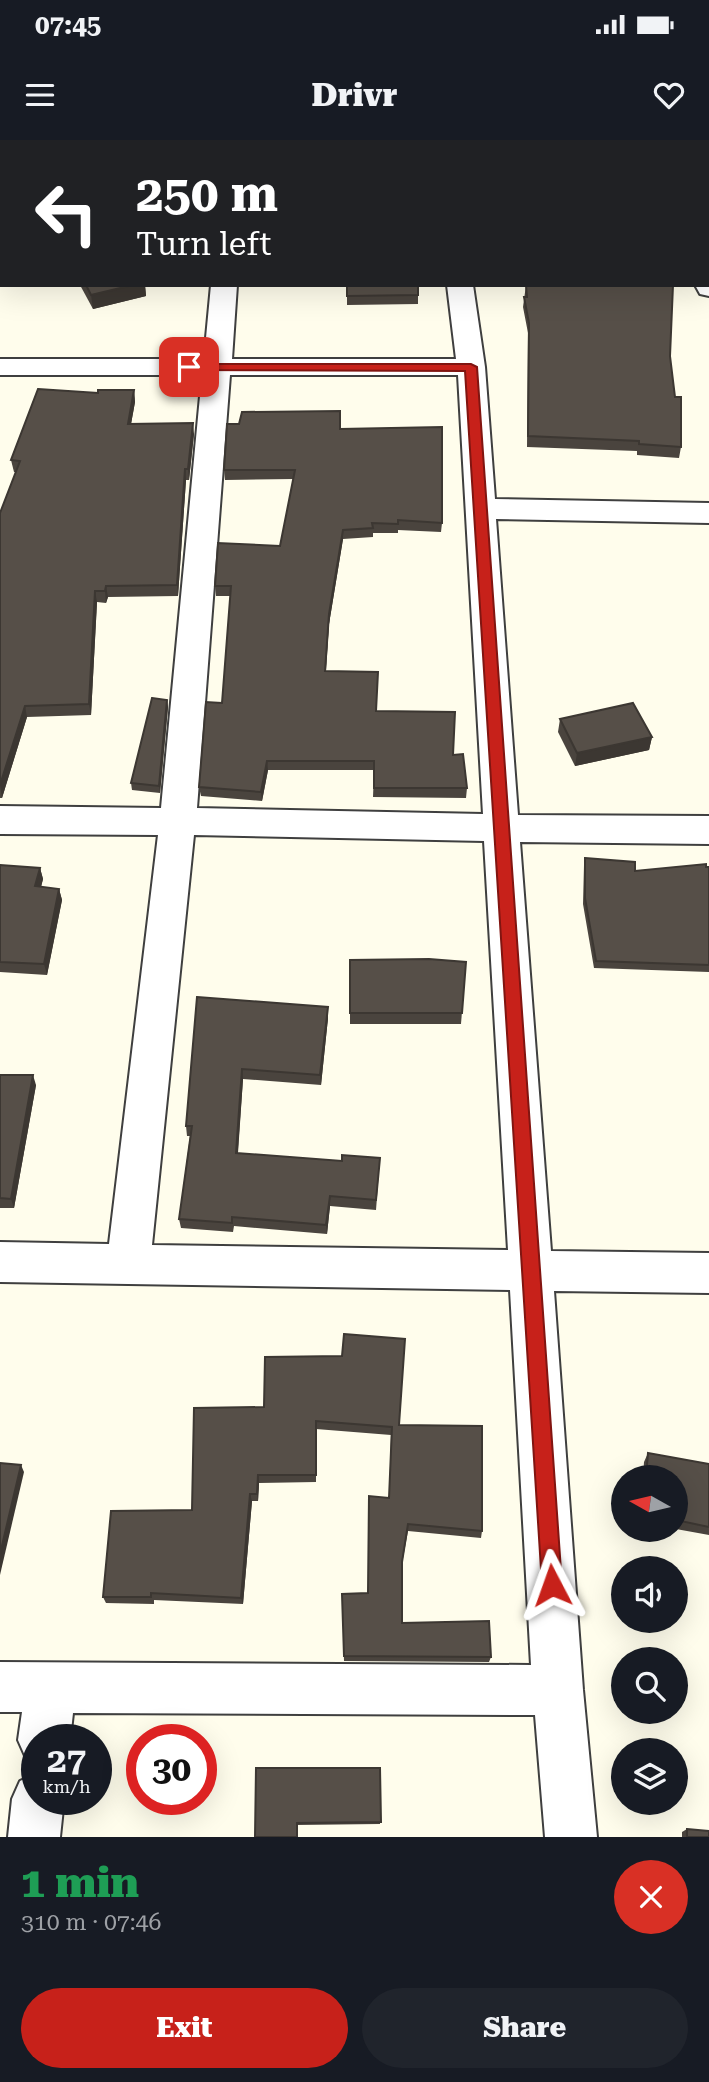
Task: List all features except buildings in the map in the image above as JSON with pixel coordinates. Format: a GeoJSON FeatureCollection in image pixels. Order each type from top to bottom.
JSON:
{"type":"FeatureCollection","features":[{"type":"Feature","properties":{"kind":"street"},"geometry":{"type":"LineString","coordinates":[[128,1264],[178,820],[224,287]]}},
{"type":"Feature","properties":{"kind":"street"},"geometry":{"type":"LineString","coordinates":[[460,287],[471,367],[558,1690],[571,1837]]}},
{"type":"Feature","properties":{"kind":"street"},"geometry":{"type":"LineString","coordinates":[[0,368],[471,367]]}},
{"type":"Feature","properties":{"kind":"street"},"geometry":{"type":"LineString","coordinates":[[481,509],[709,513]]}},
{"type":"Feature","properties":{"kind":"street"},"geometry":{"type":"LineString","coordinates":[[0,820],[178,820],[503,830],[709,830]]}},
{"type":"Feature","properties":{"kind":"street"},"geometry":{"type":"LineString","coordinates":[[0,1262],[709,1273]]}},
{"type":"Feature","properties":{"kind":"street"},"geometry":{"type":"LineString","coordinates":[[0,1687],[558,1690]]}},
{"type":"Feature","properties":{"kind":"street"},"geometry":{"type":"LineString","coordinates":[[46,1724],[50,1687]]}},
{"type":"Feature","properties":{"kind":"street"},"geometry":{"type":"LineString","coordinates":[[34,1837],[36,1815]]}},
{"type":"Feature","properties":{"kind":"route"},"geometry":{"type":"LineString","coordinates":[[189,367],[471,367],[552,1585]]}}]}
